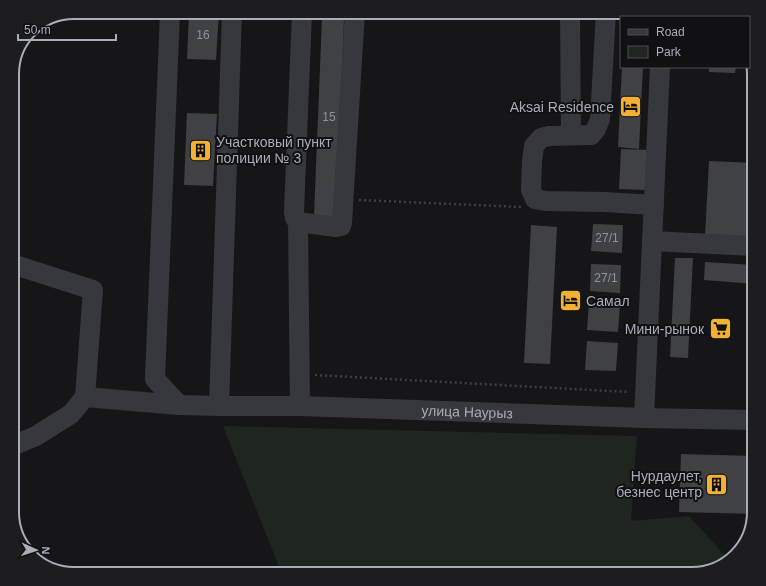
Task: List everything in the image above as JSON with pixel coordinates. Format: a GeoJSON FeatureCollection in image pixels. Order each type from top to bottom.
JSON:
{"type":"FeatureCollection","features":[{"type":"Feature","properties":{"kind":"street"},"geometry":{"type":"LineString","coordinates":[[170,19],[155,379],[179,405]]}},
{"type":"Feature","properties":{"kind":"street"},"geometry":{"type":"LineString","coordinates":[[219,406],[232,19]]}},
{"type":"Feature","properties":{"kind":"street"},"geometry":{"type":"LineString","coordinates":[[300,406],[298,222],[295,218],[294,212],[302,19]]}},
{"type":"Feature","properties":{"kind":"street"},"geometry":{"type":"LineString","coordinates":[[298,222],[336,227],[340,226],[342,223],[355,19]]}},
{"type":"Feature","properties":{"kind":"street"},"geometry":{"type":"LineString","coordinates":[[570,19],[571,135]]}},
{"type":"Feature","properties":{"kind":"street"},"geometry":{"type":"LineString","coordinates":[[606,19],[600,119],[596,129],[591,135],[549,136],[541,138],[534,146],[531,190],[535,199],[545,201],[654,205]]}},
{"type":"Feature","properties":{"kind":"street"},"geometry":{"type":"LineString","coordinates":[[644,418],[660,68]]}},
{"type":"Feature","properties":{"kind":"street"},"geometry":{"type":"LineString","coordinates":[[652,240],[747,246]]}},
{"type":"Feature","properties":{"kind":"street"},"geometry":{"type":"LineString","coordinates":[[19,266],[93,290],[85,397],[71,414],[36,436],[19,443]]}},
{"type":"Feature","properties":{"kind":"street","name":"улица Наурыз"},"geometry":{"type":"LineString","coordinates":[[85,397],[179,405],[300,406],[644,418],[747,420]]}},
{"type":"Feature","properties":{"kind":"path"},"geometry":{"type":"LineString","coordinates":[[344,200],[528,207]]}},
{"type":"Feature","properties":{"kind":"path"},"geometry":{"type":"LineString","coordinates":[[300,374],[630,392],[634,390]]}},
{"type":"Feature","properties":{"kind":"green space"},"geometry":{"type":"Polygon","coordinates":[[[223,426],[637,436],[631,521],[689,516],[726,556],[710,564],[692,567],[279,567],[223,426]]]}},
{"type":"Feature","properties":{"kind":"building"},"geometry":{"type":"Polygon","coordinates":[[[189,19],[219,19],[216,60],[187,59],[189,19]]]}},
{"type":"Feature","properties":{"kind":"building"},"geometry":{"type":"Polygon","coordinates":[[[322,19],[344,19],[336,216],[314,216],[322,19]]]}},
{"type":"Feature","properties":{"kind":"building","name":"Aksai Residence"},"geometry":{"type":"Polygon","coordinates":[[[622,68],[643,68],[639,149],[618,147],[622,68]]]}},
{"type":"Feature","properties":{"kind":"building"},"geometry":{"type":"Polygon","coordinates":[[[709,68],[736,68],[735,73],[709,72],[709,68]]]}},
{"type":"Feature","properties":{"kind":"building","name":"Участковый пункт полиции № 3"},"geometry":{"type":"Polygon","coordinates":[[[187,113],[217,114],[213,186],[184,185],[187,113]]]}},
{"type":"Feature","properties":{"kind":"building"},"geometry":{"type":"Polygon","coordinates":[[[621,149],[650,150],[647,190],[619,189],[621,149]]]}},
{"type":"Feature","properties":{"kind":"building"},"geometry":{"type":"Polygon","coordinates":[[[709,161],[747,163],[747,239],[705,236],[709,161]]]}},
{"type":"Feature","properties":{"kind":"building"},"geometry":{"type":"Polygon","coordinates":[[[593,224],[623,225],[622,253],[591,251],[593,224]]]}},
{"type":"Feature","properties":{"kind":"building"},"geometry":{"type":"Polygon","coordinates":[[[531,225],[557,227],[550,364],[524,363],[531,225]]]}},
{"type":"Feature","properties":{"kind":"building"},"geometry":{"type":"Polygon","coordinates":[[[675,258],[693,258],[688,358],[670,357],[675,258]]]}},
{"type":"Feature","properties":{"kind":"building"},"geometry":{"type":"Polygon","coordinates":[[[705,262],[747,265],[747,283],[704,280],[705,262]]]}},
{"type":"Feature","properties":{"kind":"building"},"geometry":{"type":"Polygon","coordinates":[[[591,264],[621,265],[620,293],[590,291],[591,264]]]}},
{"type":"Feature","properties":{"kind":"building"},"geometry":{"type":"Polygon","coordinates":[[[589,302],[620,304],[618,332],[587,330],[589,302]]]}},
{"type":"Feature","properties":{"kind":"building"},"geometry":{"type":"Polygon","coordinates":[[[587,341],[618,343],[616,371],[585,370],[587,341]]]}},
{"type":"Feature","properties":{"kind":"building","name":"Нурдаулет, безнес центр"},"geometry":{"type":"Polygon","coordinates":[[[681,454],[747,456],[747,514],[679,512],[681,454]]]}},
{"type":"Feature","properties":{"kind":"place","name":"Aksai Residence"},"geometry":{"type":"Point","coordinates":[630,107]}},
{"type":"Feature","properties":{"kind":"place","name":"Участковый пункт полиции № 3"},"geometry":{"type":"Point","coordinates":[200,150]}},
{"type":"Feature","properties":{"kind":"place","name":"Самал"},"geometry":{"type":"Point","coordinates":[570,301]}},
{"type":"Feature","properties":{"kind":"place","name":"Мини-рынок"},"geometry":{"type":"Point","coordinates":[720,329]}},
{"type":"Feature","properties":{"kind":"place","name":"Нурдаулет, безнес центр"},"geometry":{"type":"Point","coordinates":[717,484]}}]}
